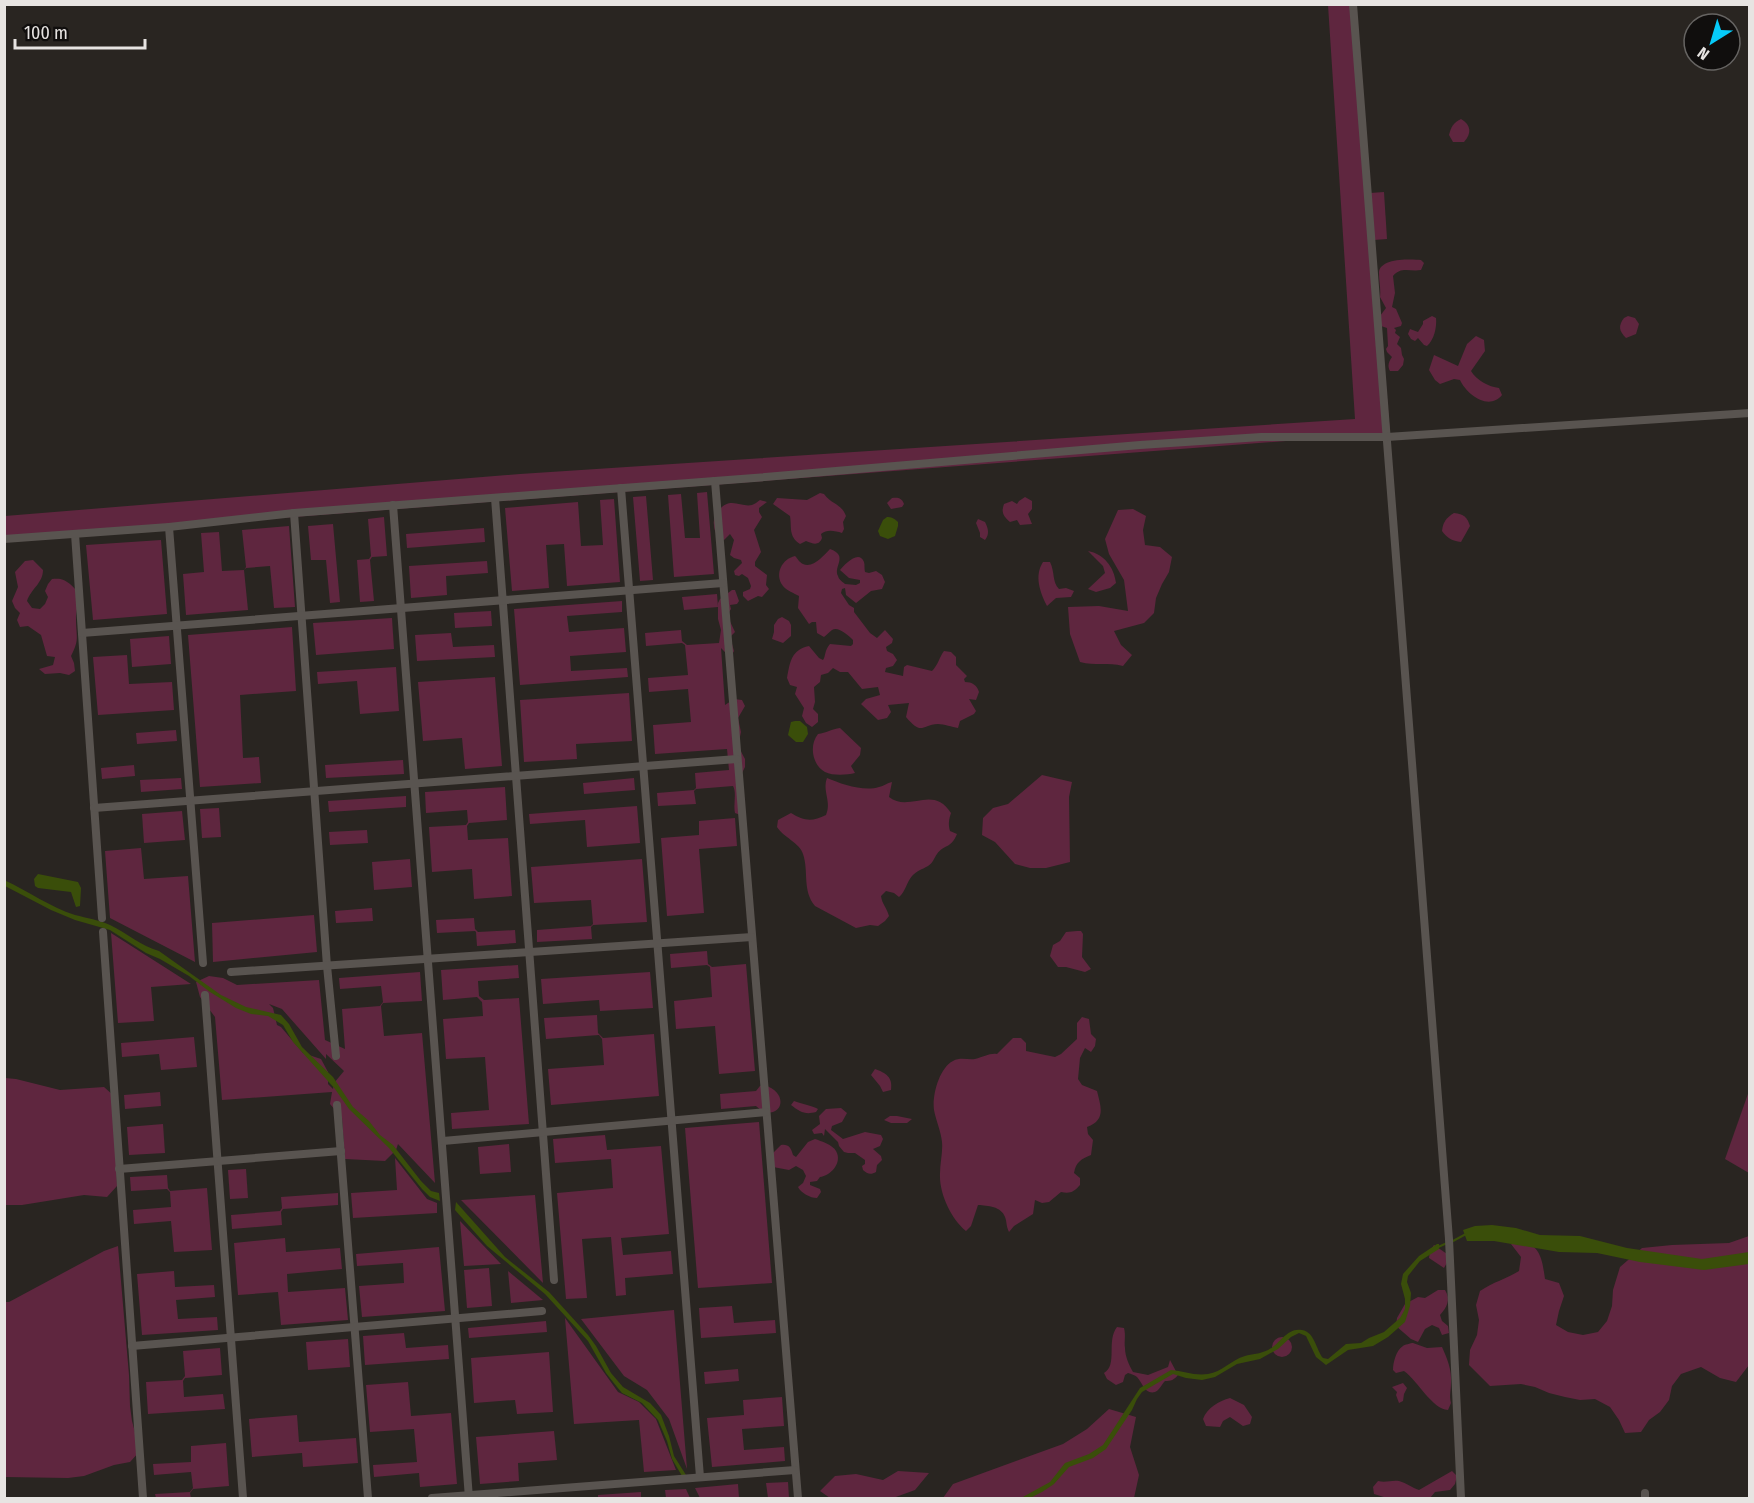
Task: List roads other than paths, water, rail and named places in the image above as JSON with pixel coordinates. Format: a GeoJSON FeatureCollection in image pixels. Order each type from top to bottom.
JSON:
{"type":"FeatureCollection","features":[{"type":"Feature","properties":{"kind":"street"},"geometry":{"type":"LineString","coordinates":[[1353,4],[1449,1239],[1461,1498]]}},
{"type":"Feature","properties":{"kind":"street"},"geometry":{"type":"LineString","coordinates":[[4,539],[169,527],[294,513],[715,481],[1162,443],[1261,437],[1387,437],[1749,413]]}},
{"type":"Feature","properties":{"kind":"street"},"geometry":{"type":"LineString","coordinates":[[715,481],[798,1498]]}},
{"type":"Feature","properties":{"kind":"street"},"geometry":{"type":"LineString","coordinates":[[621,488],[700,1477]]}},
{"type":"Feature","properties":{"kind":"street"},"geometry":{"type":"LineString","coordinates":[[495,498],[554,1280]]}},
{"type":"Feature","properties":{"kind":"street"},"geometry":{"type":"LineString","coordinates":[[393,505],[469,1497]]}},
{"type":"Feature","properties":{"kind":"street"},"geometry":{"type":"LineString","coordinates":[[294,513],[327,966],[336,1056]]}},
{"type":"Feature","properties":{"kind":"street"},"geometry":{"type":"LineString","coordinates":[[169,527],[203,963]]}},
{"type":"Feature","properties":{"kind":"street"},"geometry":{"type":"LineString","coordinates":[[75,534],[102,918]]}},
{"type":"Feature","properties":{"kind":"street"},"geometry":{"type":"LineString","coordinates":[[82,633],[723,583]]}},
{"type":"Feature","properties":{"kind":"street"},"geometry":{"type":"LineString","coordinates":[[94,807],[737,759]]}},
{"type":"Feature","properties":{"kind":"street"},"geometry":{"type":"LineString","coordinates":[[103,932],[143,1498]]}},
{"type":"Feature","properties":{"kind":"street"},"geometry":{"type":"LineString","coordinates":[[231,972],[752,937]]}},
{"type":"Feature","properties":{"kind":"street"},"geometry":{"type":"LineString","coordinates":[[205,995],[243,1498]]}},
{"type":"Feature","properties":{"kind":"street"},"geometry":{"type":"LineString","coordinates":[[337,1105],[368,1498]]}},
{"type":"Feature","properties":{"kind":"street"},"geometry":{"type":"LineString","coordinates":[[443,1142],[766,1112]]}},
{"type":"Feature","properties":{"kind":"street"},"geometry":{"type":"LineString","coordinates":[[119,1169],[341,1151]]}},
{"type":"Feature","properties":{"kind":"street"},"geometry":{"type":"LineString","coordinates":[[132,1346],[542,1311]]}},
{"type":"Feature","properties":{"kind":"street"},"geometry":{"type":"LineString","coordinates":[[432,1498],[469,1497],[795,1470]]}},
{"type":"Feature","properties":{"kind":"waterway"},"geometry":{"type":"LineString","coordinates":[[1453,1241],[1466,1234]]}},
{"type":"Feature","properties":{"kind":"waterway"},"geometry":{"type":"LineString","coordinates":[[1436,1248],[1447,1243]]}}]}
